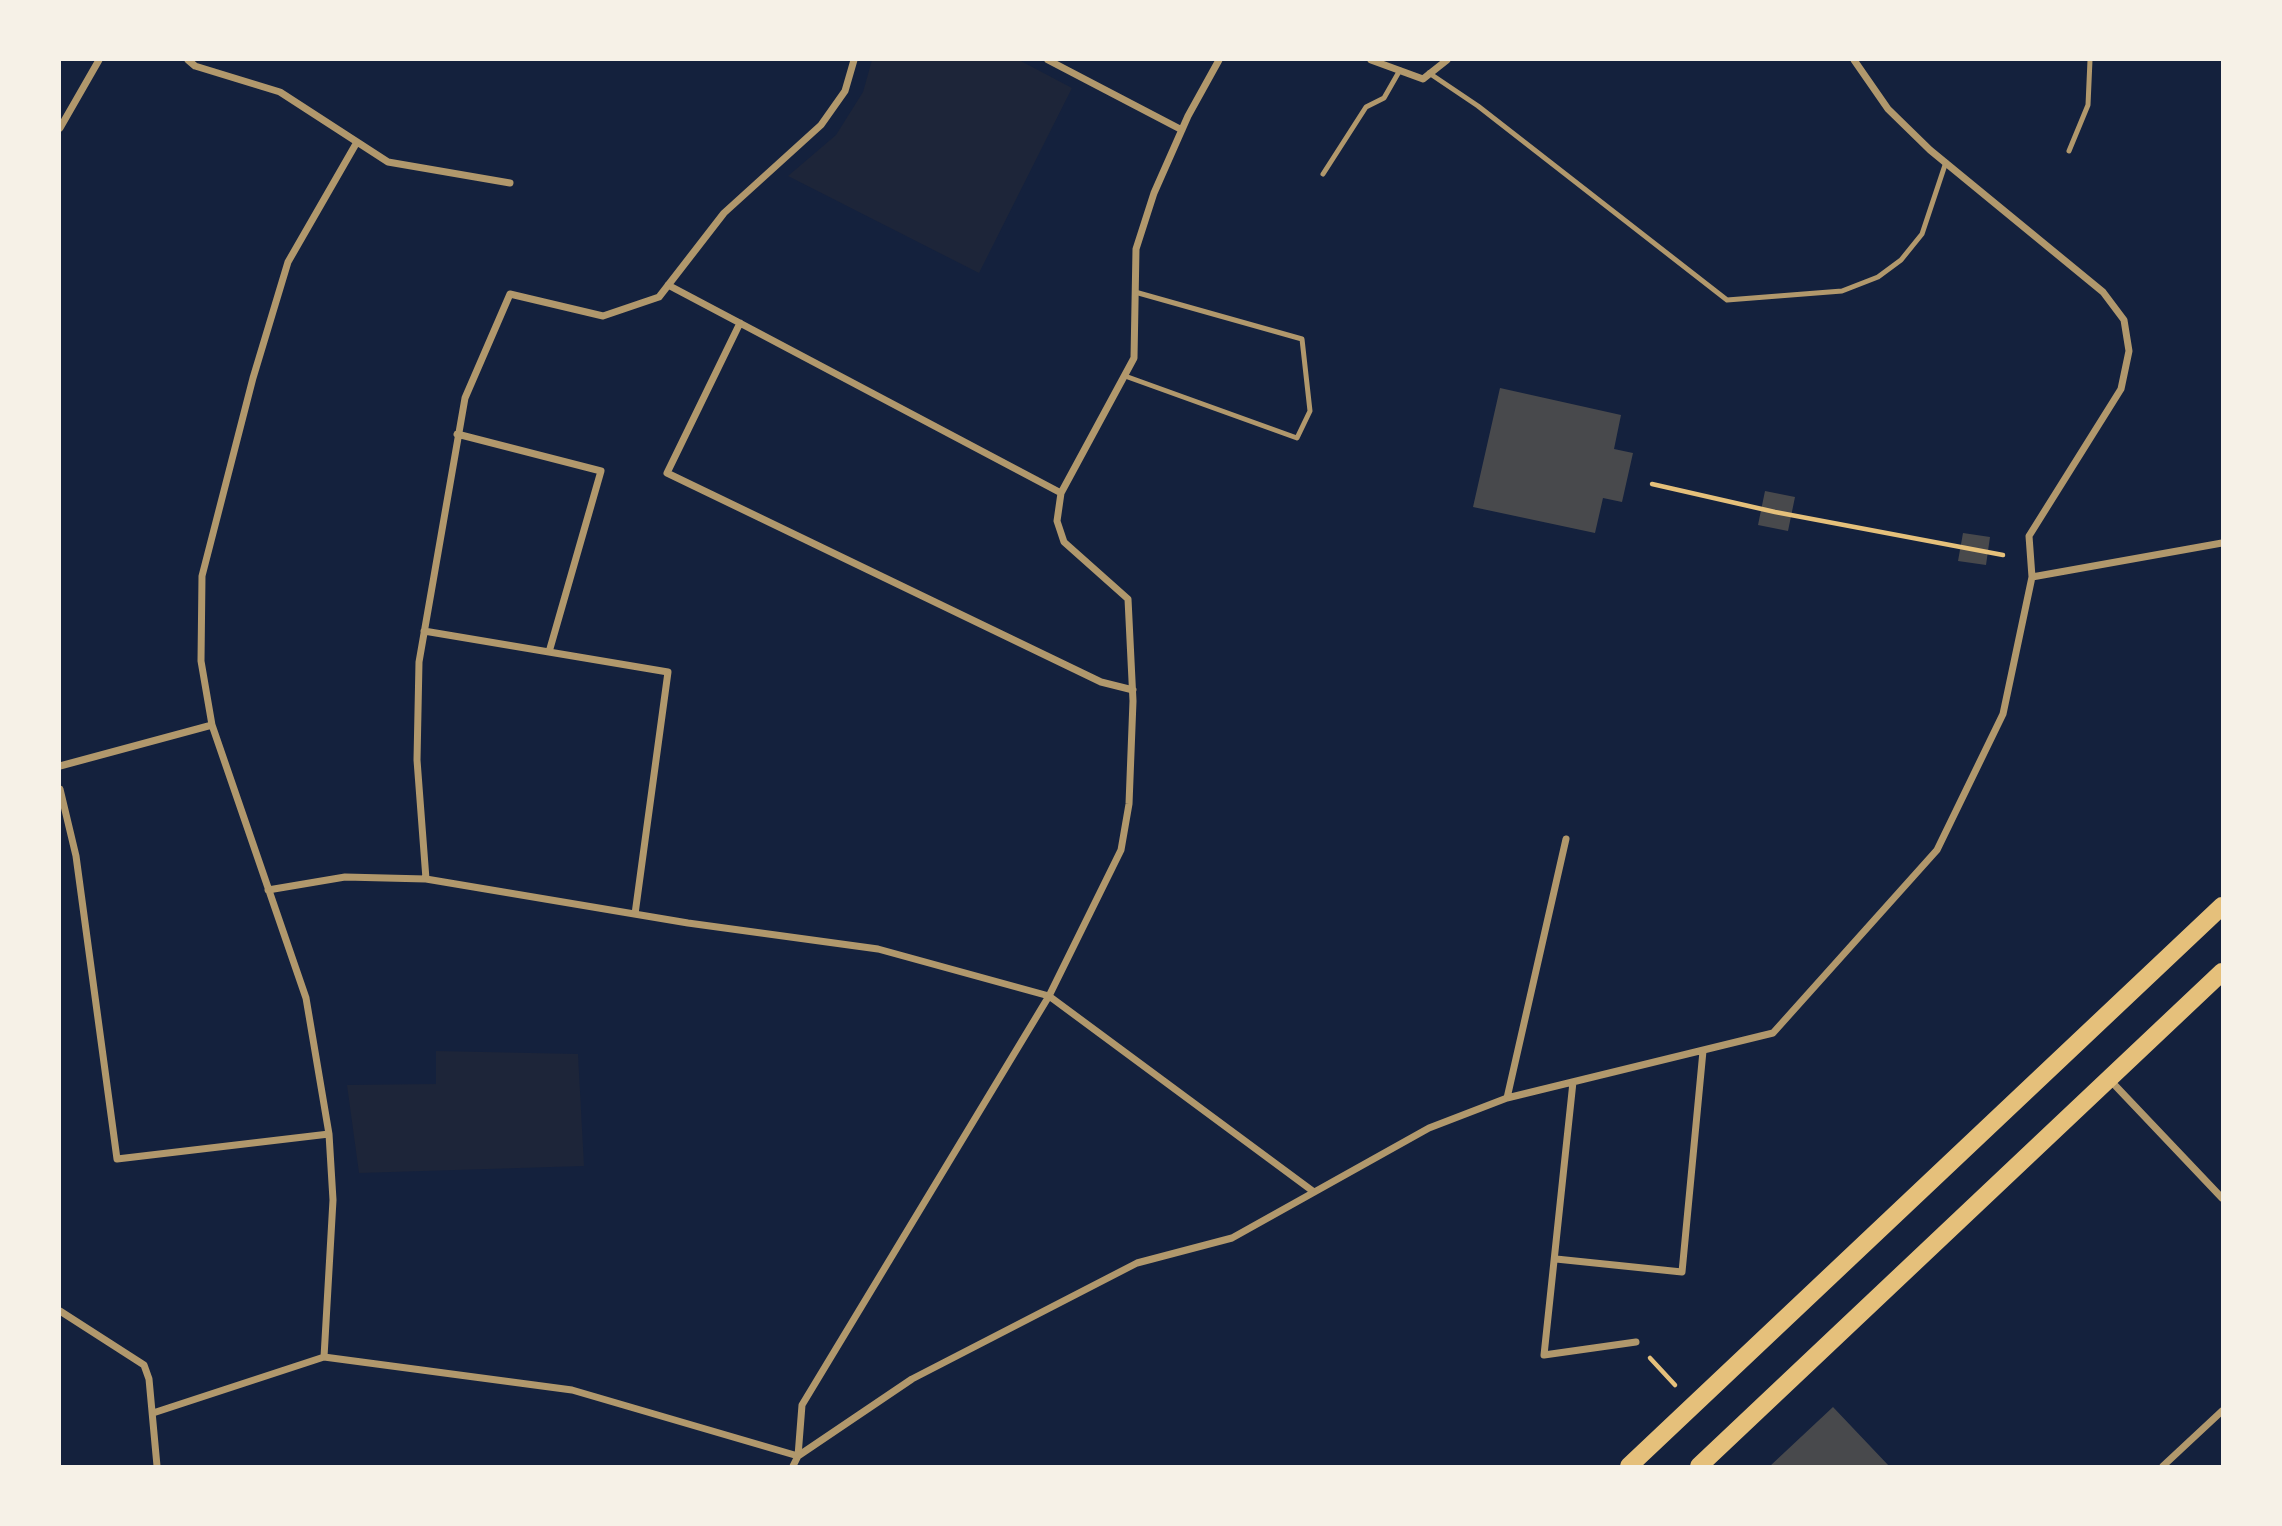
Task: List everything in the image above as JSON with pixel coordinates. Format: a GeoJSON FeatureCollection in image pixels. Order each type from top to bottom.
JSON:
{"type":"FeatureCollection","features":[{"type":"Feature","properties":{"kind":"main road"},"geometry":{"type":"LineString","coordinates":[[1629,1466],[2222,906]]}},
{"type":"Feature","properties":{"kind":"main road"},"geometry":{"type":"LineString","coordinates":[[1699,1466],[2222,972]]}},
{"type":"Feature","properties":{"kind":"street"},"geometry":{"type":"LineString","coordinates":[[60,128],[99,60]]}},
{"type":"Feature","properties":{"kind":"street"},"geometry":{"type":"LineString","coordinates":[[188,60],[195,66],[280,92],[388,162],[510,183]]}},
{"type":"Feature","properties":{"kind":"street"},"geometry":{"type":"LineString","coordinates":[[426,879],[417,760],[419,662],[465,398],[510,294],[603,316],[659,297],[724,213],[821,125],[845,91],[853,60]]}},
{"type":"Feature","properties":{"kind":"street"},"geometry":{"type":"LineString","coordinates":[[1048,60],[1182,130]]}},
{"type":"Feature","properties":{"kind":"street"},"geometry":{"type":"LineString","coordinates":[[793,1466],[798,1455],[802,1405],[1049,996],[1121,850],[1129,804],[1133,690],[1128,599],[1064,542],[1057,521],[1061,493],[1134,358],[1136,249],[1154,193],[1182,130],[1219,60]]}},
{"type":"Feature","properties":{"kind":"street"},"geometry":{"type":"LineString","coordinates":[[1371,60],[1423,79],[1447,60]]}},
{"type":"Feature","properties":{"kind":"street"},"geometry":{"type":"LineString","coordinates":[[153,1413],[324,1357],[572,1390],[798,1455],[912,1379],[1138,1263],[1232,1238],[1429,1128],[1507,1098],[1773,1033],[1937,850],[2003,714],[2032,577],[2029,536],[2121,389],[2129,351],[2124,320],[2103,292],[1946,162],[1888,109],[1854,60]]}},
{"type":"Feature","properties":{"kind":"street"},"geometry":{"type":"LineString","coordinates":[[324,1357],[333,1200],[329,1134],[306,998],[212,725],[201,661],[202,576],[253,378],[288,262],[357,142]]}},
{"type":"Feature","properties":{"kind":"street"},"geometry":{"type":"LineString","coordinates":[[668,285],[1061,493]]}},
{"type":"Feature","properties":{"kind":"street"},"geometry":{"type":"LineString","coordinates":[[740,323],[667,473],[1101,682],[1133,690]]}},
{"type":"Feature","properties":{"kind":"street"},"geometry":{"type":"LineString","coordinates":[[457,434],[601,471],[549,652]]}},
{"type":"Feature","properties":{"kind":"street"},"geometry":{"type":"LineString","coordinates":[[2032,577],[2222,543]]}},
{"type":"Feature","properties":{"kind":"street"},"geometry":{"type":"LineString","coordinates":[[424,631],[668,672],[635,914]]}},
{"type":"Feature","properties":{"kind":"street"},"geometry":{"type":"LineString","coordinates":[[60,766],[212,725]]}},
{"type":"Feature","properties":{"kind":"street"},"geometry":{"type":"LineString","coordinates":[[60,789],[76,856],[117,1158],[329,1134]]}},
{"type":"Feature","properties":{"kind":"street"},"geometry":{"type":"LineString","coordinates":[[1507,1098],[1566,839]]}},
{"type":"Feature","properties":{"kind":"street"},"geometry":{"type":"LineString","coordinates":[[268,890],[345,877],[426,879],[635,914],[878,949],[1049,996],[1314,1192]]}},
{"type":"Feature","properties":{"kind":"street"},"geometry":{"type":"LineString","coordinates":[[1556,1259],[1682,1272],[1703,1051]]}},
{"type":"Feature","properties":{"kind":"street"},"geometry":{"type":"LineString","coordinates":[[2109,1079],[2222,1198]]}},
{"type":"Feature","properties":{"kind":"street"},"geometry":{"type":"LineString","coordinates":[[1573,1082],[1544,1354],[1636,1342]]}},
{"type":"Feature","properties":{"kind":"street"},"geometry":{"type":"LineString","coordinates":[[60,1311],[144,1365],[149,1379],[157,1463],[148,1466]]}},
{"type":"Feature","properties":{"kind":"street"},"geometry":{"type":"LineString","coordinates":[[2163,1466],[2222,1411]]}},
{"type":"Feature","properties":{"kind":"lane"},"geometry":{"type":"LineString","coordinates":[[2069,151],[2088,105],[2090,60]]}},
{"type":"Feature","properties":{"kind":"lane"},"geometry":{"type":"LineString","coordinates":[[1323,174],[1366,107],[1384,97],[1400,70]]}},
{"type":"Feature","properties":{"kind":"lane"},"geometry":{"type":"LineString","coordinates":[[1429,74],[1478,106],[1727,300],[1842,291],[1878,277],[1901,260],[1922,234],[1946,162]]}},
{"type":"Feature","properties":{"kind":"lane"},"geometry":{"type":"LineString","coordinates":[[1125,376],[1297,438],[1310,411],[1303,339],[1135,292]]}},
{"type":"Feature","properties":{"kind":"path"},"geometry":{"type":"LineString","coordinates":[[1652,484],[1775,512],[2003,555]]}},
{"type":"Feature","properties":{"kind":"path"},"geometry":{"type":"LineString","coordinates":[[1636,1342],[1693,1405]]}},
{"type":"Feature","properties":{"kind":"shaded area"},"geometry":{"type":"Polygon","coordinates":[[[872,60],[1019,60],[1072,88],[979,273],[788,176],[836,135],[863,92],[872,60]]]}},
{"type":"Feature","properties":{"kind":"shaded area"},"geometry":{"type":"Polygon","coordinates":[[[436,1051],[578,1054],[584,1166],[359,1173],[347,1085],[436,1084],[436,1051]]]}},
{"type":"Feature","properties":{"kind":"building"},"geometry":{"type":"Polygon","coordinates":[[[1500,388],[1621,415],[1614,449],[1633,453],[1622,502],[1603,498],[1595,533],[1473,507],[1500,388]]]}},
{"type":"Feature","properties":{"kind":"building"},"geometry":{"type":"Polygon","coordinates":[[[1765,491],[1795,497],[1788,531],[1758,525],[1765,491]]]}},
{"type":"Feature","properties":{"kind":"building"},"geometry":{"type":"Polygon","coordinates":[[[1963,533],[1990,537],[1986,565],[1958,561],[1963,533]]]}},
{"type":"Feature","properties":{"kind":"building"},"geometry":{"type":"Polygon","coordinates":[[[1833,1407],[1889,1466],[1770,1466],[1833,1407]]]}}]}
